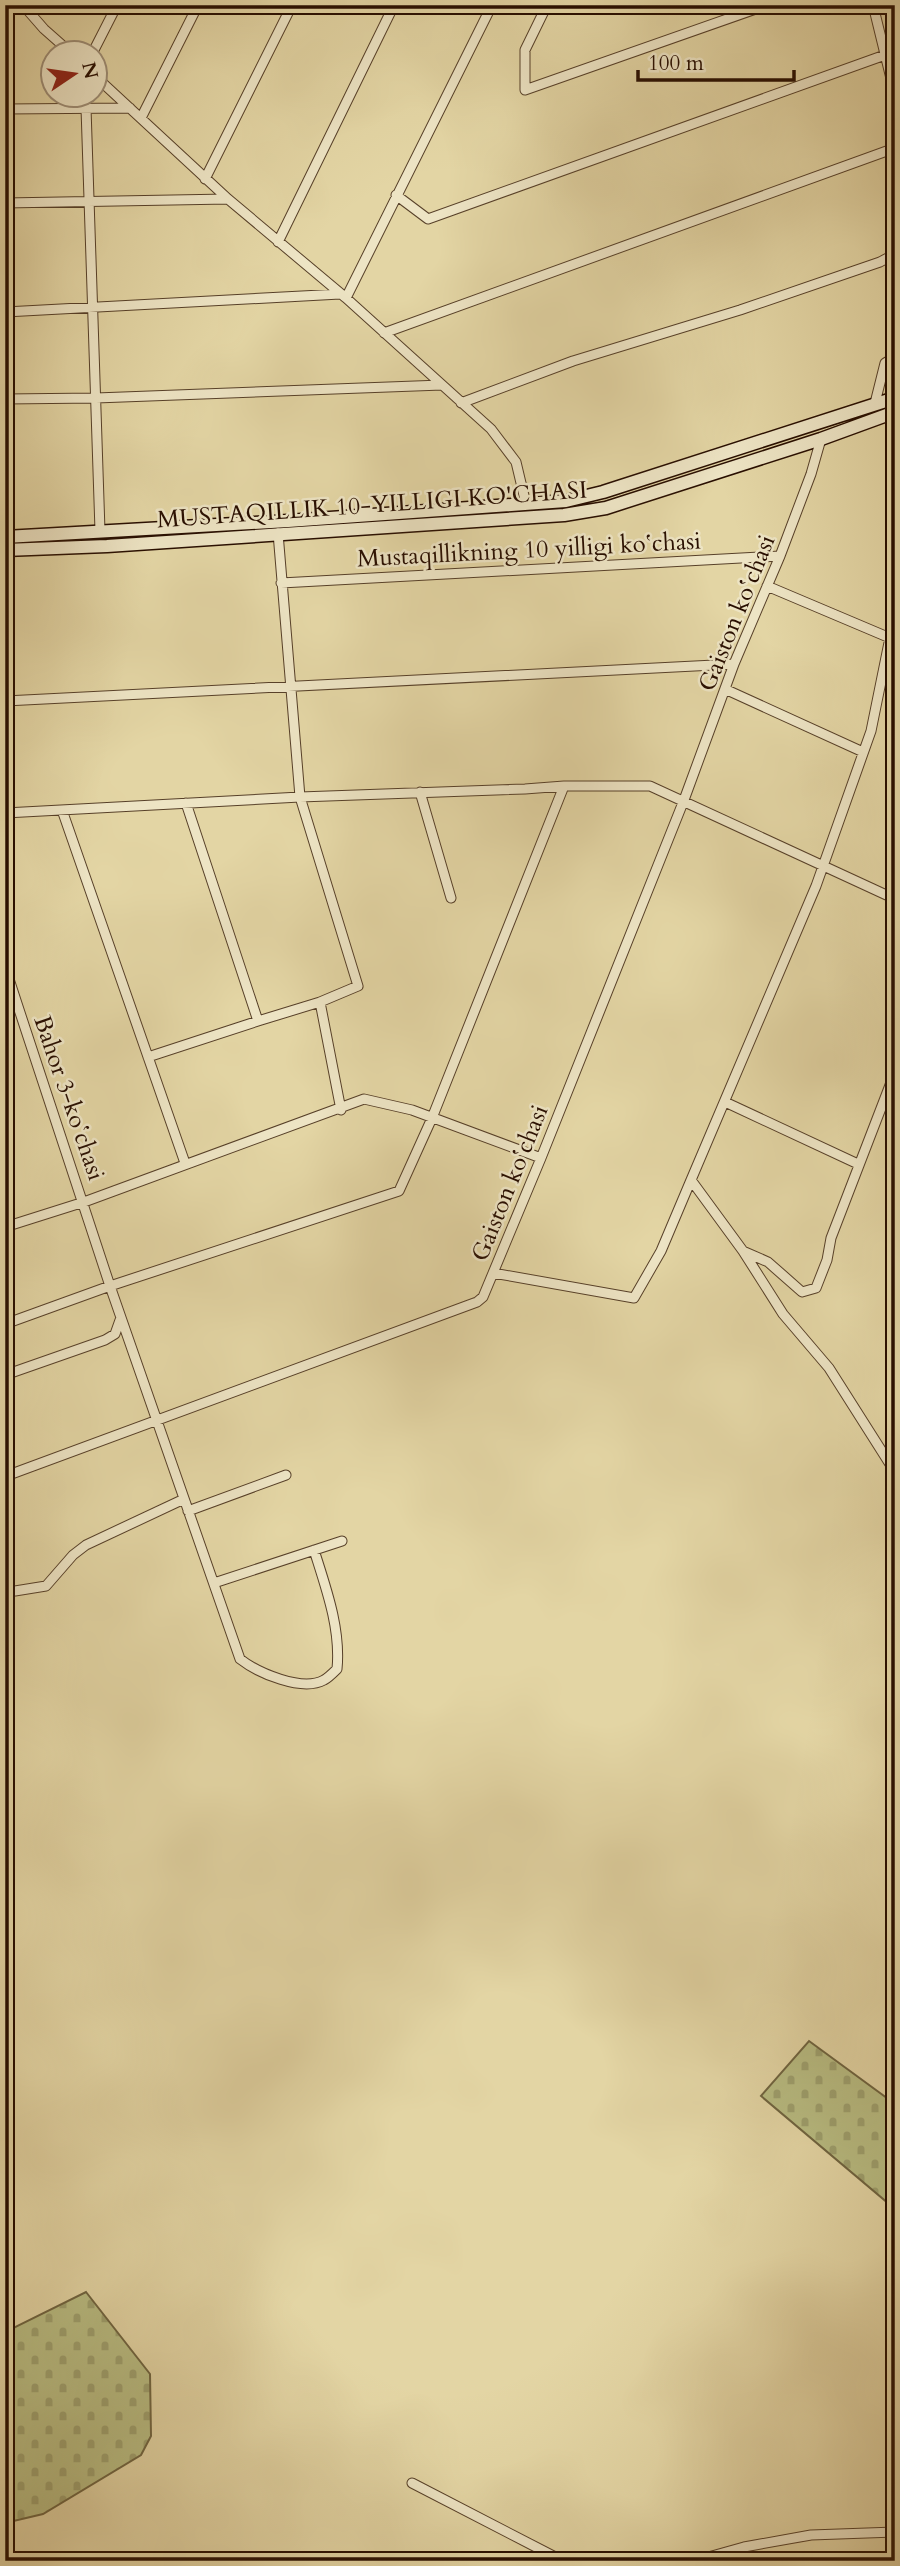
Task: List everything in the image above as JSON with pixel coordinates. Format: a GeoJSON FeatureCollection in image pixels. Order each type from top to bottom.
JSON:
{"type":"FeatureCollection","features":[{"type":"Feature","properties":{"kind":"main road","name":"MUSTAQILLIK 10-YILLIGI KO'CHASI"},"geometry":{"type":"LineString","coordinates":[[5,537],[288,521],[566,501],[603,492],[895,398]]}},
{"type":"Feature","properties":{"kind":"main road","name":"MUSTAQILLIK 10-YILLIGI KO'CHASI"},"geometry":{"type":"LineString","coordinates":[[5,550],[107,546],[575,514],[606,508],[821,439],[895,412]]}},
{"type":"Feature","properties":{"kind":"street"},"geometry":{"type":"LineString","coordinates":[[23,5],[54,38]]}},
{"type":"Feature","properties":{"kind":"street"},"geometry":{"type":"LineString","coordinates":[[100,38],[117,5]]}},
{"type":"Feature","properties":{"kind":"street"},"geometry":{"type":"LineString","coordinates":[[141,118],[198,5]]}},
{"type":"Feature","properties":{"kind":"street"},"geometry":{"type":"LineString","coordinates":[[205,179],[292,5]]}},
{"type":"Feature","properties":{"kind":"street"},"geometry":{"type":"LineString","coordinates":[[278,242],[394,5]]}},
{"type":"Feature","properties":{"kind":"street"},"geometry":{"type":"LineString","coordinates":[[343,296],[492,5]]}},
{"type":"Feature","properties":{"kind":"street"},"geometry":{"type":"LineString","coordinates":[[547,5],[525,50],[525,90],[767,5]]}},
{"type":"Feature","properties":{"kind":"street"},"geometry":{"type":"LineString","coordinates":[[873,5],[895,95]]}},
{"type":"Feature","properties":{"kind":"street"},"geometry":{"type":"LineString","coordinates":[[396,195],[428,219],[885,55]]}},
{"type":"Feature","properties":{"kind":"street"},"geometry":{"type":"LineString","coordinates":[[108,88],[205,179],[343,296],[491,429],[516,462],[526,504]]}},
{"type":"Feature","properties":{"kind":"street"},"geometry":{"type":"LineString","coordinates":[[5,109],[86,108],[100,531]]}},
{"type":"Feature","properties":{"kind":"street"},"geometry":{"type":"LineString","coordinates":[[108,108],[130,108]]}},
{"type":"Feature","properties":{"kind":"street"},"geometry":{"type":"LineString","coordinates":[[384,333],[895,148]]}},
{"type":"Feature","properties":{"kind":"street"},"geometry":{"type":"LineString","coordinates":[[5,203],[228,199]]}},
{"type":"Feature","properties":{"kind":"street"},"geometry":{"type":"LineString","coordinates":[[461,402],[573,361],[740,310],[880,262],[895,254]]}},
{"type":"Feature","properties":{"kind":"street"},"geometry":{"type":"LineString","coordinates":[[5,312],[343,296]]}},
{"type":"Feature","properties":{"kind":"street"},"geometry":{"type":"LineString","coordinates":[[875,403],[885,363],[895,357]]}},
{"type":"Feature","properties":{"kind":"street"},"geometry":{"type":"LineString","coordinates":[[5,399],[442,385]]}},
{"type":"Feature","properties":{"kind":"street","name":"Gaiston koʻchasi"},"geometry":{"type":"LineString","coordinates":[[6,1476],[200,1406],[477,1302],[483,1297],[684,800],[727,690],[734,664],[780,556],[811,474],[821,439]]}},
{"type":"Feature","properties":{"kind":"street"},"geometry":{"type":"LineString","coordinates":[[148,1057],[320,1002],[358,986],[300,797],[278,533]]}},
{"type":"Feature","properties":{"kind":"street","name":"Mustaqillikning 10 yilligi koʻchasi"},"geometry":{"type":"LineString","coordinates":[[281,583],[780,556]]}},
{"type":"Feature","properties":{"kind":"street"},"geometry":{"type":"LineString","coordinates":[[767,586],[890,638]]}},
{"type":"Feature","properties":{"kind":"street"},"geometry":{"type":"LineString","coordinates":[[493,1273],[634,1298],[643,1286],[661,1251],[824,865],[871,731],[890,661],[890,638],[895,613]]}},
{"type":"Feature","properties":{"kind":"street"},"geometry":{"type":"LineString","coordinates":[[5,701],[734,664]]}},
{"type":"Feature","properties":{"kind":"street"},"geometry":{"type":"LineString","coordinates":[[727,690],[863,752]]}},
{"type":"Feature","properties":{"kind":"street"},"geometry":{"type":"LineString","coordinates":[[5,1324],[110,1286],[399,1191],[432,1118],[564,786]]}},
{"type":"Feature","properties":{"kind":"street"},"geometry":{"type":"LineString","coordinates":[[5,813],[300,797],[564,786],[650,786],[895,900]]}},
{"type":"Feature","properties":{"kind":"street"},"geometry":{"type":"LineString","coordinates":[[420,792],[451,898]]}},
{"type":"Feature","properties":{"kind":"street"},"geometry":{"type":"LineString","coordinates":[[187,803],[258,1021]]}},
{"type":"Feature","properties":{"kind":"street"},"geometry":{"type":"LineString","coordinates":[[62,810],[185,1163]]}},
{"type":"Feature","properties":{"kind":"street","name":"Bahor 3-koʻchasi"},"geometry":{"type":"LineString","coordinates":[[5,967],[110,1286],[240,1659],[253,1668],[284,1680],[307,1684],[324,1681],[337,1670],[338,1654],[329,1599],[314,1550]]}},
{"type":"Feature","properties":{"kind":"street"},"geometry":{"type":"LineString","coordinates":[[320,1002],[341,1110]]}},
{"type":"Feature","properties":{"kind":"street"},"geometry":{"type":"LineString","coordinates":[[743,1251],[768,1262],[802,1292],[816,1287],[858,1164],[895,1072]]}},
{"type":"Feature","properties":{"kind":"street"},"geometry":{"type":"LineString","coordinates":[[5,1227],[84,1202],[364,1100],[412,1110],[541,1158]]}},
{"type":"Feature","properties":{"kind":"street"},"geometry":{"type":"LineString","coordinates":[[724,1102],[858,1164]]}},
{"type":"Feature","properties":{"kind":"street"},"geometry":{"type":"LineString","coordinates":[[691,1180],[743,1251],[783,1314],[829,1367],[895,1472]]}},
{"type":"Feature","properties":{"kind":"street"},"geometry":{"type":"LineString","coordinates":[[5,1375],[105,1340],[115,1334],[121,1318]]}},
{"type":"Feature","properties":{"kind":"street"},"geometry":{"type":"LineString","coordinates":[[188,1511],[286,1475]]}},
{"type":"Feature","properties":{"kind":"street"},"geometry":{"type":"LineString","coordinates":[[15,1591],[52,1583],[73,1555],[86,1545],[184,1499]]}},
{"type":"Feature","properties":{"kind":"street"},"geometry":{"type":"LineString","coordinates":[[214,1583],[342,1541]]}},
{"type":"Feature","properties":{"kind":"street"},"geometry":{"type":"LineString","coordinates":[[412,2483],[563,2561]]}},
{"type":"Feature","properties":{"kind":"street"},"geometry":{"type":"LineString","coordinates":[[694,2561],[744,2547],[811,2535],[895,2532]]}},
{"type":"Feature","properties":{"kind":"green space"},"geometry":{"type":"Polygon","coordinates":[[[809,2041],[895,2104],[895,2209],[761,2096],[809,2041]]]}},
{"type":"Feature","properties":{"kind":"green space"},"geometry":{"type":"Polygon","coordinates":[[[86,2292],[150,2374],[151,2436],[141,2455],[43,2514],[5,2523],[5,2332],[86,2292]]]}}]}
